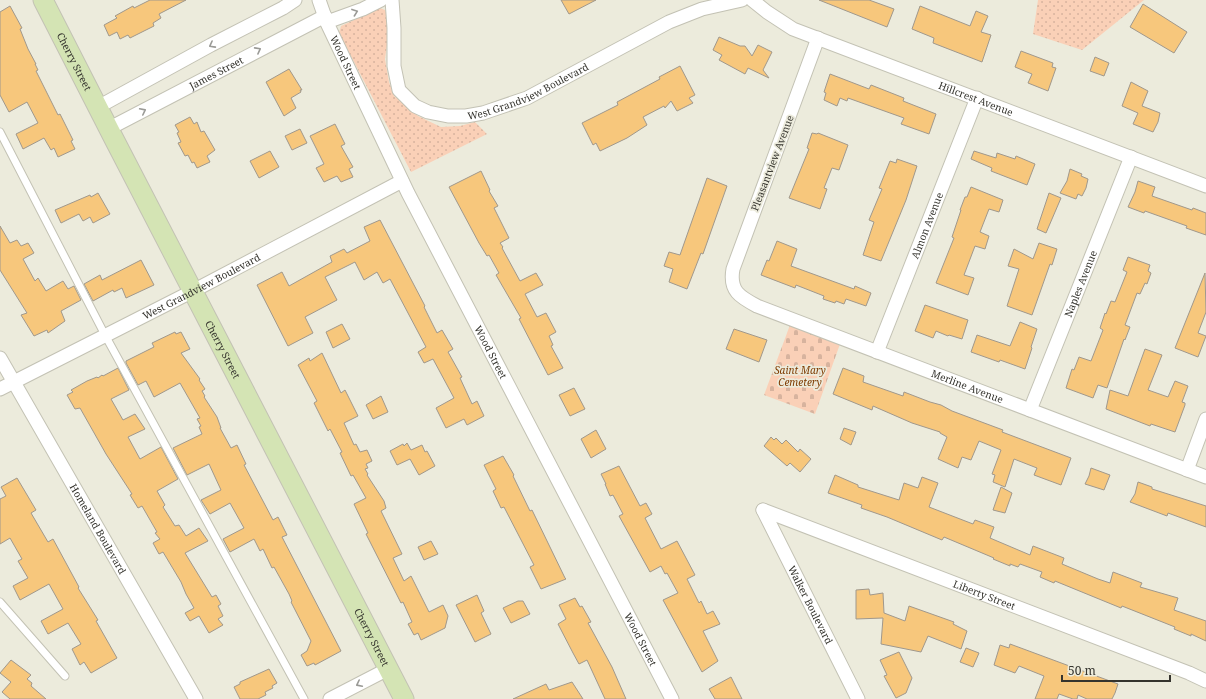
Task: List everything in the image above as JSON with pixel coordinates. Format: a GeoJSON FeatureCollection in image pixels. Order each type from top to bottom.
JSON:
{"type":"FeatureCollection","features":[{"type":"Feature","properties":{"kind":"street","name":"Cherry Street"},"geometry":{"type":"LineString","coordinates":[[43,0],[108,129],[388,669],[401,698]]}},
{"type":"Feature","properties":{"kind":"street"},"geometry":{"type":"LineString","coordinates":[[98,107],[211,45],[283,8],[295,0]]}},
{"type":"Feature","properties":{"kind":"street","name":"Wood Street"},"geometry":{"type":"LineString","coordinates":[[319,0],[326,19],[402,181],[672,699]]}},
{"type":"Feature","properties":{"kind":"street","name":"James Street"},"geometry":{"type":"LineString","coordinates":[[108,129],[326,19],[363,9],[381,0]]}},
{"type":"Feature","properties":{"kind":"street","name":"West Grandview Boulevard"},"geometry":{"type":"LineString","coordinates":[[392,0],[394,66],[399,90],[415,106],[428,112],[448,116],[466,116],[527,98],[669,22],[702,9],[742,0]]}},
{"type":"Feature","properties":{"kind":"street","name":"Hillcrest Avenue"},"geometry":{"type":"LineString","coordinates":[[752,0],[793,29],[1206,186]]}},
{"type":"Feature","properties":{"kind":"street","name":"Pleasantview Avenue"},"geometry":{"type":"LineString","coordinates":[[734,288],[732,278],[733,269],[818,38]]}},
{"type":"Feature","properties":{"kind":"street","name":"Almon Avenue"},"geometry":{"type":"LineString","coordinates":[[876,352],[977,98]]}},
{"type":"Feature","properties":{"kind":"street","name":"Naples Avenue"},"geometry":{"type":"LineString","coordinates":[[1030,410],[1131,157]]}},
{"type":"Feature","properties":{"kind":"street","name":"West Grandview Boulevard"},"geometry":{"type":"LineString","coordinates":[[0,389],[193,291],[402,181]]}},
{"type":"Feature","properties":{"kind":"street","name":"Merline Avenue"},"geometry":{"type":"LineString","coordinates":[[734,288],[742,298],[757,306],[1206,477]]}},
{"type":"Feature","properties":{"kind":"street","name":"Homeland Boulevard"},"geometry":{"type":"LineString","coordinates":[[0,358],[196,699]]}},
{"type":"Feature","properties":{"kind":"street"},"geometry":{"type":"LineString","coordinates":[[1186,470],[1206,419]]}},
{"type":"Feature","properties":{"kind":"street","name":"Liberty Street"},"geometry":{"type":"LineString","coordinates":[[763,510],[1206,681]]}},
{"type":"Feature","properties":{"kind":"street","name":"Walker Boulevard"},"geometry":{"type":"LineString","coordinates":[[763,510],[858,699]]}},
{"type":"Feature","properties":{"kind":"street"},"geometry":{"type":"LineString","coordinates":[[330,699],[388,669]]}},
{"type":"Feature","properties":{"kind":"lane"},"geometry":{"type":"LineString","coordinates":[[0,132],[105,335],[304,699]]}},
{"type":"Feature","properties":{"kind":"lane"},"geometry":{"type":"LineString","coordinates":[[0,602],[65,676]]}},
{"type":"Feature","properties":{"kind":"green space"},"geometry":{"type":"Polygon","coordinates":[[[1038,0],[1144,0],[1082,50],[1033,34],[1038,0]]]}},
{"type":"Feature","properties":{"kind":"green space"},"geometry":{"type":"Polygon","coordinates":[[[380,8],[385,10],[388,18],[388,38],[385,59],[389,82],[394,96],[418,116],[441,127],[460,126],[475,122],[487,134],[411,172],[339,33],[341,26],[380,8]]]}},
{"type":"Feature","properties":{"kind":"green space","name":"Saint Mary Cemetery"},"geometry":{"type":"Polygon","coordinates":[[[790,325],[840,344],[815,414],[764,395],[790,325]]]}},
{"type":"Feature","properties":{"kind":"building"},"geometry":{"type":"Polygon","coordinates":[[[150,0],[186,0],[159,14],[161,18],[153,23],[154,26],[130,38],[128,35],[120,39],[117,32],[109,36],[104,25],[117,18],[115,16],[133,6],[134,8],[150,0]]]}},
{"type":"Feature","properties":{"kind":"building"},"geometry":{"type":"Polygon","coordinates":[[[561,0],[596,0],[569,14],[561,0]]]}},
{"type":"Feature","properties":{"kind":"building"},"geometry":{"type":"Polygon","coordinates":[[[819,0],[869,0],[894,9],[887,27],[819,0]]]}},
{"type":"Feature","properties":{"kind":"building"},"geometry":{"type":"Polygon","coordinates":[[[1143,4],[1187,32],[1174,53],[1130,27],[1143,4]]]}},
{"type":"Feature","properties":{"kind":"building"},"geometry":{"type":"Polygon","coordinates":[[[10,6],[22,28],[20,29],[38,70],[36,71],[58,115],[60,114],[73,140],[71,141],[75,149],[58,157],[54,148],[51,150],[44,138],[23,149],[16,134],[38,123],[27,102],[9,112],[0,95],[0,12],[10,6]]]}},
{"type":"Feature","properties":{"kind":"building"},"geometry":{"type":"Polygon","coordinates":[[[920,6],[970,26],[976,11],[988,16],[981,32],[991,35],[982,62],[933,43],[934,38],[912,29],[920,6]]]}},
{"type":"Feature","properties":{"kind":"building"},"geometry":{"type":"Polygon","coordinates":[[[719,37],[740,46],[745,46],[752,56],[758,45],[772,52],[763,70],[769,78],[748,68],[745,74],[719,60],[722,55],[713,50],[719,37]]]}},
{"type":"Feature","properties":{"kind":"building"},"geometry":{"type":"Polygon","coordinates":[[[1021,51],[1053,63],[1052,67],[1056,68],[1048,91],[1028,83],[1032,74],[1015,67],[1021,51]]]}},
{"type":"Feature","properties":{"kind":"building"},"geometry":{"type":"Polygon","coordinates":[[[1095,57],[1109,63],[1104,76],[1090,71],[1095,57]]]}},
{"type":"Feature","properties":{"kind":"building"},"geometry":{"type":"Polygon","coordinates":[[[680,66],[695,95],[689,98],[693,103],[677,111],[671,101],[665,108],[664,106],[643,117],[647,125],[627,138],[600,151],[596,143],[593,145],[582,123],[618,105],[617,102],[660,79],[659,77],[680,66]]]}},
{"type":"Feature","properties":{"kind":"building"},"geometry":{"type":"Polygon","coordinates":[[[289,69],[302,90],[291,98],[296,108],[284,116],[266,82],[289,69]]]}},
{"type":"Feature","properties":{"kind":"building"},"geometry":{"type":"Polygon","coordinates":[[[830,74],[869,89],[871,85],[904,98],[903,101],[936,114],[929,134],[901,124],[904,118],[848,98],[847,101],[840,98],[837,106],[824,100],[826,93],[824,92],[830,74]]]}},
{"type":"Feature","properties":{"kind":"building"},"geometry":{"type":"Polygon","coordinates":[[[1131,82],[1148,91],[1142,106],[1160,113],[1158,122],[1153,132],[1133,124],[1138,113],[1122,106],[1131,82]]]}},
{"type":"Feature","properties":{"kind":"building"},"geometry":{"type":"Polygon","coordinates":[[[190,117],[194,124],[197,122],[201,132],[204,131],[215,150],[207,156],[210,162],[197,168],[194,162],[192,163],[188,155],[185,156],[178,143],[181,142],[177,133],[179,132],[175,125],[190,117]]]}},
{"type":"Feature","properties":{"kind":"building"},"geometry":{"type":"Polygon","coordinates":[[[335,124],[345,144],[341,146],[353,167],[349,169],[353,177],[341,182],[337,176],[324,182],[316,168],[324,164],[310,136],[335,124]]]}},
{"type":"Feature","properties":{"kind":"building"},"geometry":{"type":"Polygon","coordinates":[[[300,129],[307,143],[292,150],[285,136],[300,129]]]}},
{"type":"Feature","properties":{"kind":"building"},"geometry":{"type":"Polygon","coordinates":[[[812,133],[818,133],[848,145],[839,170],[832,168],[824,188],[827,189],[820,209],[789,198],[809,149],[807,148],[812,133]]]}},
{"type":"Feature","properties":{"kind":"building"},"geometry":{"type":"Polygon","coordinates":[[[270,151],[279,167],[259,178],[250,161],[270,151]]]}},
{"type":"Feature","properties":{"kind":"building"},"geometry":{"type":"Polygon","coordinates":[[[974,151],[996,158],[997,153],[1015,159],[1016,156],[1035,164],[1027,185],[991,171],[992,168],[971,159],[974,151]]]}},
{"type":"Feature","properties":{"kind":"building"},"geometry":{"type":"Polygon","coordinates":[[[897,159],[917,166],[906,200],[881,261],[863,255],[874,222],[869,220],[882,189],[879,188],[890,161],[896,163],[897,159]]]}},
{"type":"Feature","properties":{"kind":"building"},"geometry":{"type":"Polygon","coordinates":[[[1070,169],[1082,174],[1081,176],[1088,179],[1082,196],[1078,194],[1076,199],[1060,193],[1067,181],[1070,169]]]}},
{"type":"Feature","properties":{"kind":"building"},"geometry":{"type":"Polygon","coordinates":[[[481,171],[490,190],[489,191],[498,206],[494,208],[509,238],[500,243],[503,247],[502,248],[520,281],[536,273],[543,285],[525,294],[537,317],[546,313],[556,332],[549,336],[553,345],[551,346],[563,368],[548,375],[519,319],[521,318],[496,275],[499,273],[489,255],[487,256],[479,243],[449,187],[481,171]]]}},
{"type":"Feature","properties":{"kind":"building"},"geometry":{"type":"Polygon","coordinates":[[[707,178],[727,186],[703,254],[701,253],[687,289],[669,282],[673,269],[664,266],[669,252],[680,255],[707,178]]]}},
{"type":"Feature","properties":{"kind":"building"},"geometry":{"type":"Polygon","coordinates":[[[1138,181],[1155,187],[1152,196],[1192,210],[1193,208],[1206,213],[1206,235],[1186,228],[1187,226],[1145,211],[1144,213],[1128,207],[1138,181]]]}},
{"type":"Feature","properties":{"kind":"building"},"geometry":{"type":"Polygon","coordinates":[[[971,187],[1003,200],[999,212],[989,209],[980,232],[989,236],[985,249],[975,246],[964,275],[974,278],[968,295],[936,283],[954,238],[952,237],[960,210],[971,187]]]}},
{"type":"Feature","properties":{"kind":"building"},"geometry":{"type":"Polygon","coordinates":[[[98,193],[110,214],[93,223],[90,217],[83,221],[79,214],[61,223],[55,210],[98,193]]]}},
{"type":"Feature","properties":{"kind":"building"},"geometry":{"type":"Polygon","coordinates":[[[1049,193],[1061,198],[1046,233],[1037,229],[1049,193]]]}},
{"type":"Feature","properties":{"kind":"building"},"geometry":{"type":"Polygon","coordinates":[[[380,220],[425,306],[424,307],[437,333],[442,330],[453,349],[448,352],[462,377],[460,378],[472,404],[477,401],[484,416],[467,425],[464,419],[446,428],[436,408],[454,398],[433,359],[424,363],[418,352],[426,347],[390,279],[383,283],[377,272],[364,280],[355,262],[325,277],[337,300],[305,317],[313,333],[288,346],[257,285],[282,272],[289,286],[332,262],[330,256],[344,249],[347,253],[370,241],[364,227],[380,220]]]}},
{"type":"Feature","properties":{"kind":"building"},"geometry":{"type":"Polygon","coordinates":[[[0,226],[10,243],[17,240],[21,246],[28,243],[34,253],[23,259],[35,281],[38,278],[46,291],[63,281],[68,289],[74,286],[81,300],[61,311],[65,321],[48,333],[47,330],[34,336],[21,315],[27,313],[0,270],[0,226]]]}},
{"type":"Feature","properties":{"kind":"building"},"geometry":{"type":"Polygon","coordinates":[[[777,241],[797,249],[791,266],[854,289],[855,286],[871,293],[866,306],[846,299],[844,304],[836,301],[835,303],[823,299],[824,296],[796,285],[795,288],[761,275],[767,260],[769,261],[777,241]]]}},
{"type":"Feature","properties":{"kind":"building"},"geometry":{"type":"Polygon","coordinates":[[[1039,243],[1057,249],[1052,265],[1050,264],[1032,315],[1007,306],[1019,269],[1008,266],[1014,249],[1033,259],[1039,243]]]}},
{"type":"Feature","properties":{"kind":"building"},"geometry":{"type":"Polygon","coordinates":[[[1128,257],[1150,265],[1148,271],[1151,273],[1147,284],[1145,283],[1140,294],[1137,293],[1125,325],[1130,327],[1125,340],[1124,339],[1107,388],[1098,385],[1093,398],[1066,388],[1072,369],[1074,370],[1079,357],[1091,361],[1103,330],[1100,328],[1105,313],[1106,314],[1111,301],[1115,302],[1127,272],[1123,270],[1128,257]]]}},
{"type":"Feature","properties":{"kind":"building"},"geometry":{"type":"Polygon","coordinates":[[[141,260],[154,285],[126,298],[122,288],[114,292],[113,290],[93,301],[84,284],[100,275],[102,280],[141,260]]]}},
{"type":"Feature","properties":{"kind":"building"},"geometry":{"type":"Polygon","coordinates":[[[1205,273],[1206,312],[1198,333],[1206,336],[1198,357],[1175,348],[1205,273]]]}},
{"type":"Feature","properties":{"kind":"building"},"geometry":{"type":"Polygon","coordinates":[[[925,305],[968,320],[962,339],[948,336],[936,331],[933,338],[915,331],[925,305]]]}},
{"type":"Feature","properties":{"kind":"building"},"geometry":{"type":"Polygon","coordinates":[[[1020,322],[1037,329],[1025,369],[971,352],[977,335],[1010,346],[1020,322]]]}},
{"type":"Feature","properties":{"kind":"building"},"geometry":{"type":"Polygon","coordinates":[[[342,324],[350,339],[333,348],[326,332],[342,324]]]}},
{"type":"Feature","properties":{"kind":"building"},"geometry":{"type":"Polygon","coordinates":[[[734,329],[767,340],[759,362],[726,349],[734,329]]]}},
{"type":"Feature","properties":{"kind":"building"},"geometry":{"type":"Polygon","coordinates":[[[175,332],[176,334],[181,332],[190,349],[181,353],[200,379],[199,380],[205,389],[202,391],[205,396],[204,397],[217,417],[220,428],[231,448],[237,445],[246,464],[244,465],[273,520],[278,517],[287,535],[282,537],[341,651],[315,665],[314,663],[307,666],[301,655],[307,651],[311,641],[291,602],[292,601],[289,594],[274,567],[272,568],[263,549],[260,551],[254,539],[230,552],[223,539],[244,528],[230,503],[210,514],[201,500],[221,490],[209,464],[187,475],[173,448],[202,434],[199,427],[201,426],[197,419],[200,418],[180,383],[154,397],[146,381],[138,385],[126,363],[126,361],[154,347],[152,343],[175,332]]]}},
{"type":"Feature","properties":{"kind":"building"},"geometry":{"type":"Polygon","coordinates":[[[1145,349],[1162,355],[1148,390],[1168,397],[1175,381],[1188,386],[1182,402],[1185,403],[1185,405],[1175,432],[1151,424],[1150,426],[1106,409],[1110,390],[1128,396],[1145,349]]]}},
{"type":"Feature","properties":{"kind":"building"},"geometry":{"type":"Polygon","coordinates":[[[322,353],[341,393],[345,390],[358,416],[344,423],[354,445],[356,444],[360,452],[367,450],[372,461],[366,464],[368,468],[365,469],[368,474],[367,475],[384,501],[386,508],[381,511],[402,554],[393,558],[404,581],[411,576],[429,612],[443,605],[448,616],[445,628],[421,640],[418,633],[414,635],[408,624],[412,622],[403,602],[401,603],[366,534],[368,533],[354,504],[366,498],[353,475],[351,476],[340,453],[342,452],[330,429],[328,431],[314,403],[317,401],[298,365],[309,358],[310,361],[322,353]]]}},
{"type":"Feature","properties":{"kind":"building"},"geometry":{"type":"Polygon","coordinates":[[[118,368],[129,390],[111,399],[123,420],[135,414],[145,429],[128,437],[140,459],[161,447],[178,479],[157,491],[165,505],[163,507],[175,526],[179,525],[186,536],[199,528],[208,541],[185,553],[212,597],[216,595],[221,604],[218,606],[223,616],[218,619],[223,625],[209,633],[199,616],[190,621],[185,613],[194,608],[181,582],[163,552],[159,554],[153,543],[160,539],[155,533],[157,532],[142,506],[138,508],[130,495],[132,494],[106,454],[80,408],[75,409],[67,395],[73,392],[71,390],[87,381],[97,377],[98,378],[102,375],[103,376],[118,368]]]}},
{"type":"Feature","properties":{"kind":"building"},"geometry":{"type":"Polygon","coordinates":[[[843,368],[864,376],[863,382],[903,396],[904,392],[941,405],[952,411],[1003,430],[1002,432],[1071,458],[1061,485],[1034,475],[1037,468],[1014,459],[1005,487],[993,482],[995,475],[992,474],[1001,450],[979,441],[971,460],[962,457],[958,468],[938,459],[947,437],[940,432],[912,423],[873,406],[872,410],[833,394],[843,368]]]}},
{"type":"Feature","properties":{"kind":"building"},"geometry":{"type":"Polygon","coordinates":[[[574,388],[585,409],[570,416],[559,395],[574,388]]]}},
{"type":"Feature","properties":{"kind":"building"},"geometry":{"type":"Polygon","coordinates":[[[381,396],[388,412],[373,419],[366,405],[381,396]]]}},
{"type":"Feature","properties":{"kind":"building"},"geometry":{"type":"Polygon","coordinates":[[[844,428],[856,432],[851,445],[840,439],[844,428]]]}},
{"type":"Feature","properties":{"kind":"building"},"geometry":{"type":"Polygon","coordinates":[[[596,430],[606,449],[591,458],[581,439],[596,430]]]}},
{"type":"Feature","properties":{"kind":"building"},"geometry":{"type":"Polygon","coordinates":[[[771,437],[774,440],[776,438],[782,444],[786,440],[798,452],[800,449],[811,459],[800,472],[790,463],[787,466],[764,446],[771,437]]]}},
{"type":"Feature","properties":{"kind":"building"},"geometry":{"type":"Polygon","coordinates":[[[407,443],[411,450],[422,445],[435,466],[419,475],[410,459],[397,465],[390,451],[403,444],[404,446],[407,443]]]}},
{"type":"Feature","properties":{"kind":"building"},"geometry":{"type":"Polygon","coordinates":[[[503,456],[566,579],[541,589],[530,567],[534,565],[504,507],[501,508],[493,491],[496,489],[484,465],[503,456]]]}},
{"type":"Feature","properties":{"kind":"building"},"geometry":{"type":"Polygon","coordinates":[[[619,466],[640,506],[646,503],[652,514],[645,518],[661,549],[677,541],[695,575],[687,579],[699,603],[701,601],[707,614],[713,611],[720,624],[703,631],[718,661],[702,672],[663,600],[678,593],[667,573],[665,574],[661,566],[650,572],[619,516],[623,514],[613,495],[610,496],[605,484],[601,474],[619,466]]]}},
{"type":"Feature","properties":{"kind":"building"},"geometry":{"type":"Polygon","coordinates":[[[1091,468],[1110,475],[1104,490],[1085,484],[1091,468]]]}},
{"type":"Feature","properties":{"kind":"building"},"geometry":{"type":"Polygon","coordinates":[[[835,475],[858,485],[858,487],[899,500],[904,483],[918,488],[922,477],[938,483],[929,507],[973,524],[975,520],[994,527],[990,538],[1030,555],[1033,546],[1064,558],[1062,564],[1098,579],[1110,583],[1113,572],[1142,583],[1140,587],[1178,598],[1174,610],[1206,621],[1206,641],[1191,634],[1191,636],[1174,629],[1175,627],[1122,606],[1121,608],[1055,581],[1054,583],[1040,577],[1042,572],[1020,564],[1018,567],[1010,564],[1010,566],[944,537],[942,540],[861,508],[862,505],[828,493],[835,475]]]}},
{"type":"Feature","properties":{"kind":"building"},"geometry":{"type":"Polygon","coordinates":[[[17,478],[36,510],[31,513],[48,542],[53,539],[79,587],[78,588],[98,620],[96,621],[117,658],[91,673],[84,662],[80,665],[72,649],[81,644],[68,623],[48,634],[41,621],[63,609],[49,584],[20,600],[13,586],[28,578],[18,561],[22,559],[10,538],[0,544],[0,499],[6,496],[1,487],[17,478]]]}},
{"type":"Feature","properties":{"kind":"building"},"geometry":{"type":"Polygon","coordinates":[[[1138,482],[1152,487],[1152,489],[1206,506],[1206,527],[1168,513],[1167,516],[1130,502],[1135,494],[1138,482]]]}},
{"type":"Feature","properties":{"kind":"building"},"geometry":{"type":"Polygon","coordinates":[[[1001,487],[1012,493],[1005,513],[993,510],[1001,487]]]}},
{"type":"Feature","properties":{"kind":"building"},"geometry":{"type":"Polygon","coordinates":[[[431,541],[438,554],[424,560],[418,547],[431,541]]]}},
{"type":"Feature","properties":{"kind":"building"},"geometry":{"type":"Polygon","coordinates":[[[869,589],[870,595],[883,593],[884,613],[905,621],[909,606],[954,622],[953,624],[967,631],[961,649],[928,636],[921,652],[881,644],[883,618],[856,619],[856,590],[869,589]]]}},
{"type":"Feature","properties":{"kind":"building"},"geometry":{"type":"Polygon","coordinates":[[[477,595],[484,611],[481,613],[491,634],[475,642],[456,605],[477,595]]]}},
{"type":"Feature","properties":{"kind":"building"},"geometry":{"type":"Polygon","coordinates":[[[575,598],[580,607],[582,606],[591,622],[588,623],[612,667],[626,699],[605,699],[587,660],[579,664],[558,624],[566,619],[559,605],[575,598]]]}},
{"type":"Feature","properties":{"kind":"building"},"geometry":{"type":"Polygon","coordinates":[[[518,601],[523,601],[530,614],[511,623],[503,608],[518,601]]]}},
{"type":"Feature","properties":{"kind":"building"},"geometry":{"type":"Polygon","coordinates":[[[1010,644],[1118,684],[1112,699],[1087,699],[1078,695],[1077,699],[1073,699],[1059,694],[1057,699],[1035,699],[1044,676],[1019,666],[1015,673],[994,665],[1000,645],[1009,648],[1010,644]]]}},
{"type":"Feature","properties":{"kind":"building"},"geometry":{"type":"Polygon","coordinates":[[[966,648],[979,653],[973,667],[960,662],[966,648]]]}},
{"type":"Feature","properties":{"kind":"building"},"geometry":{"type":"Polygon","coordinates":[[[899,652],[912,678],[906,693],[896,698],[884,676],[887,675],[880,660],[899,652]]]}},
{"type":"Feature","properties":{"kind":"building"},"geometry":{"type":"Polygon","coordinates":[[[11,660],[31,675],[27,679],[32,683],[31,686],[46,699],[10,699],[2,692],[11,682],[0,673],[11,660]]]}},
{"type":"Feature","properties":{"kind":"building"},"geometry":{"type":"Polygon","coordinates":[[[269,669],[277,683],[272,686],[273,688],[265,692],[266,695],[258,699],[240,699],[234,687],[240,684],[240,682],[269,669]]]}},
{"type":"Feature","properties":{"kind":"building"},"geometry":{"type":"Polygon","coordinates":[[[731,677],[742,699],[715,699],[709,689],[731,677]]]}},
{"type":"Feature","properties":{"kind":"building"},"geometry":{"type":"Polygon","coordinates":[[[572,682],[583,699],[513,699],[546,684],[549,690],[572,682]]]}}]}
